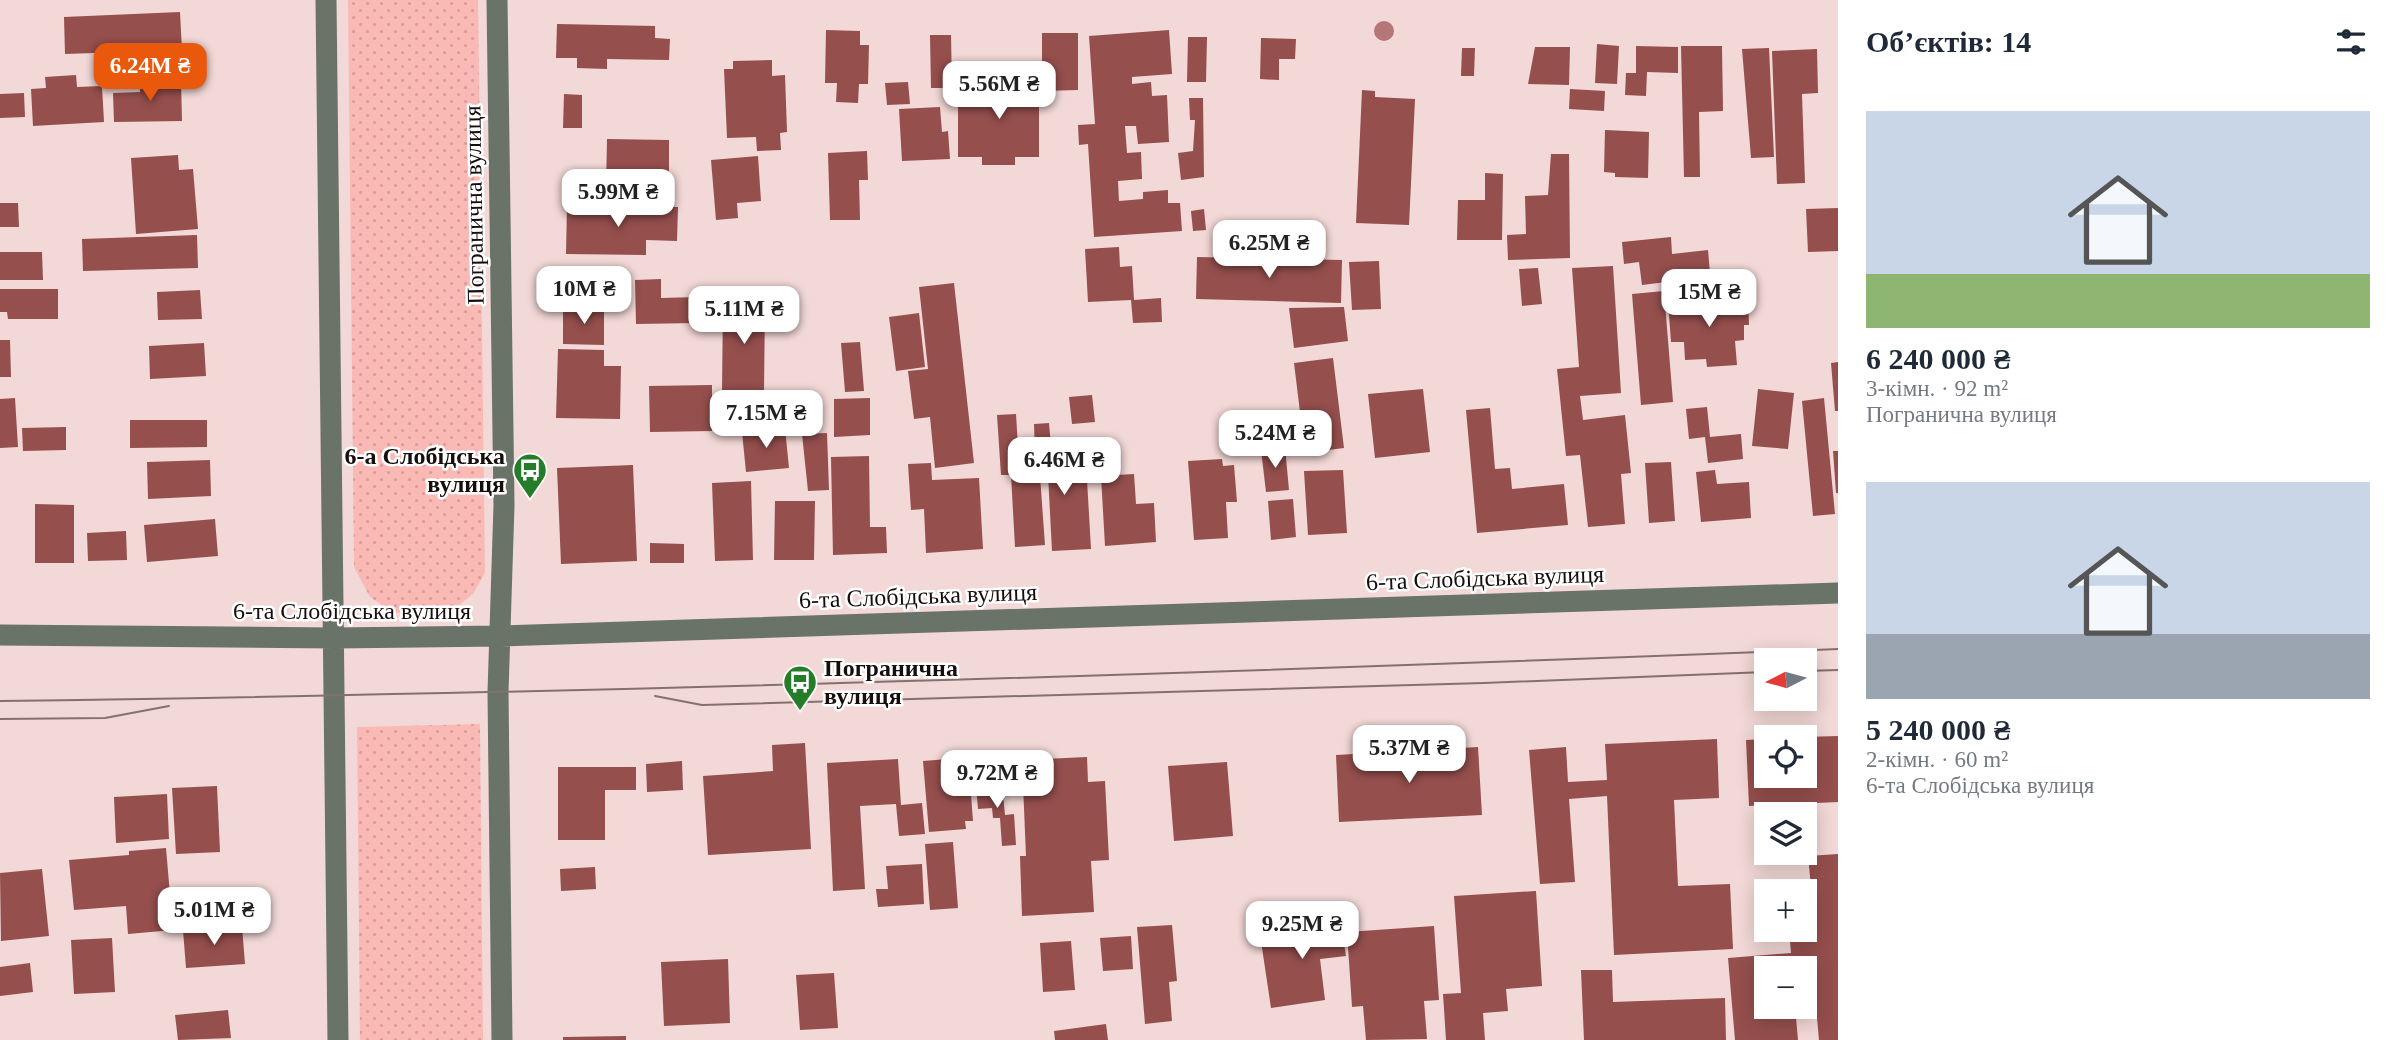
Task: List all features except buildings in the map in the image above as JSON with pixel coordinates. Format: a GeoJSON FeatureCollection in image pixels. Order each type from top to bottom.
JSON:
{"type":"FeatureCollection","features":[{"type":"Feature","properties":{"kind":"main road"},"geometry":{"type":"LineString","coordinates":[[326,0],[338,1040]]}},
{"type":"Feature","properties":{"kind":"main road","name":"Погранична вулиця"},"geometry":{"type":"LineString","coordinates":[[498,0],[504,505],[498,692],[502,1040]]}},
{"type":"Feature","properties":{"kind":"main road","name":"6-та Слобідська вулиця"},"geometry":{"type":"LineString","coordinates":[[0,635],[335,638],[500,636],[1838,593]]}},
{"type":"Feature","properties":{"kind":"shaded area"},"geometry":{"type":"Polygon","coordinates":[[[348,0],[478,0],[485,573],[473,594],[454,609],[394,613],[370,597],[354,567],[348,0]]]}},
{"type":"Feature","properties":{"kind":"shaded area"},"geometry":{"type":"Polygon","coordinates":[[[480,724],[483,1040],[360,1040],[357,727],[480,724]]]}},
{"type":"Feature","properties":{"kind":"tram line"},"geometry":{"type":"LineString","coordinates":[[0,701],[919,681],[1838,649]]}},
{"type":"Feature","properties":{"kind":"tram line"},"geometry":{"type":"LineString","coordinates":[[1817,671],[1838,670]]}},
{"type":"Feature","properties":{"kind":"tram line"},"geometry":{"type":"LineString","coordinates":[[655,696],[702,705],[1484,683],[1754,672]]}},
{"type":"Feature","properties":{"kind":"tram line"},"geometry":{"type":"LineString","coordinates":[[0,719],[105,718],[169,706]]}},
{"type":"Feature","properties":{"kind":"place","name":"6-а Слобідська вулиця"},"geometry":{"type":"Point","coordinates":[530,500]}},
{"type":"Feature","properties":{"kind":"place","name":"Погранична вулиця"},"geometry":{"type":"Point","coordinates":[800,712]}}]}
